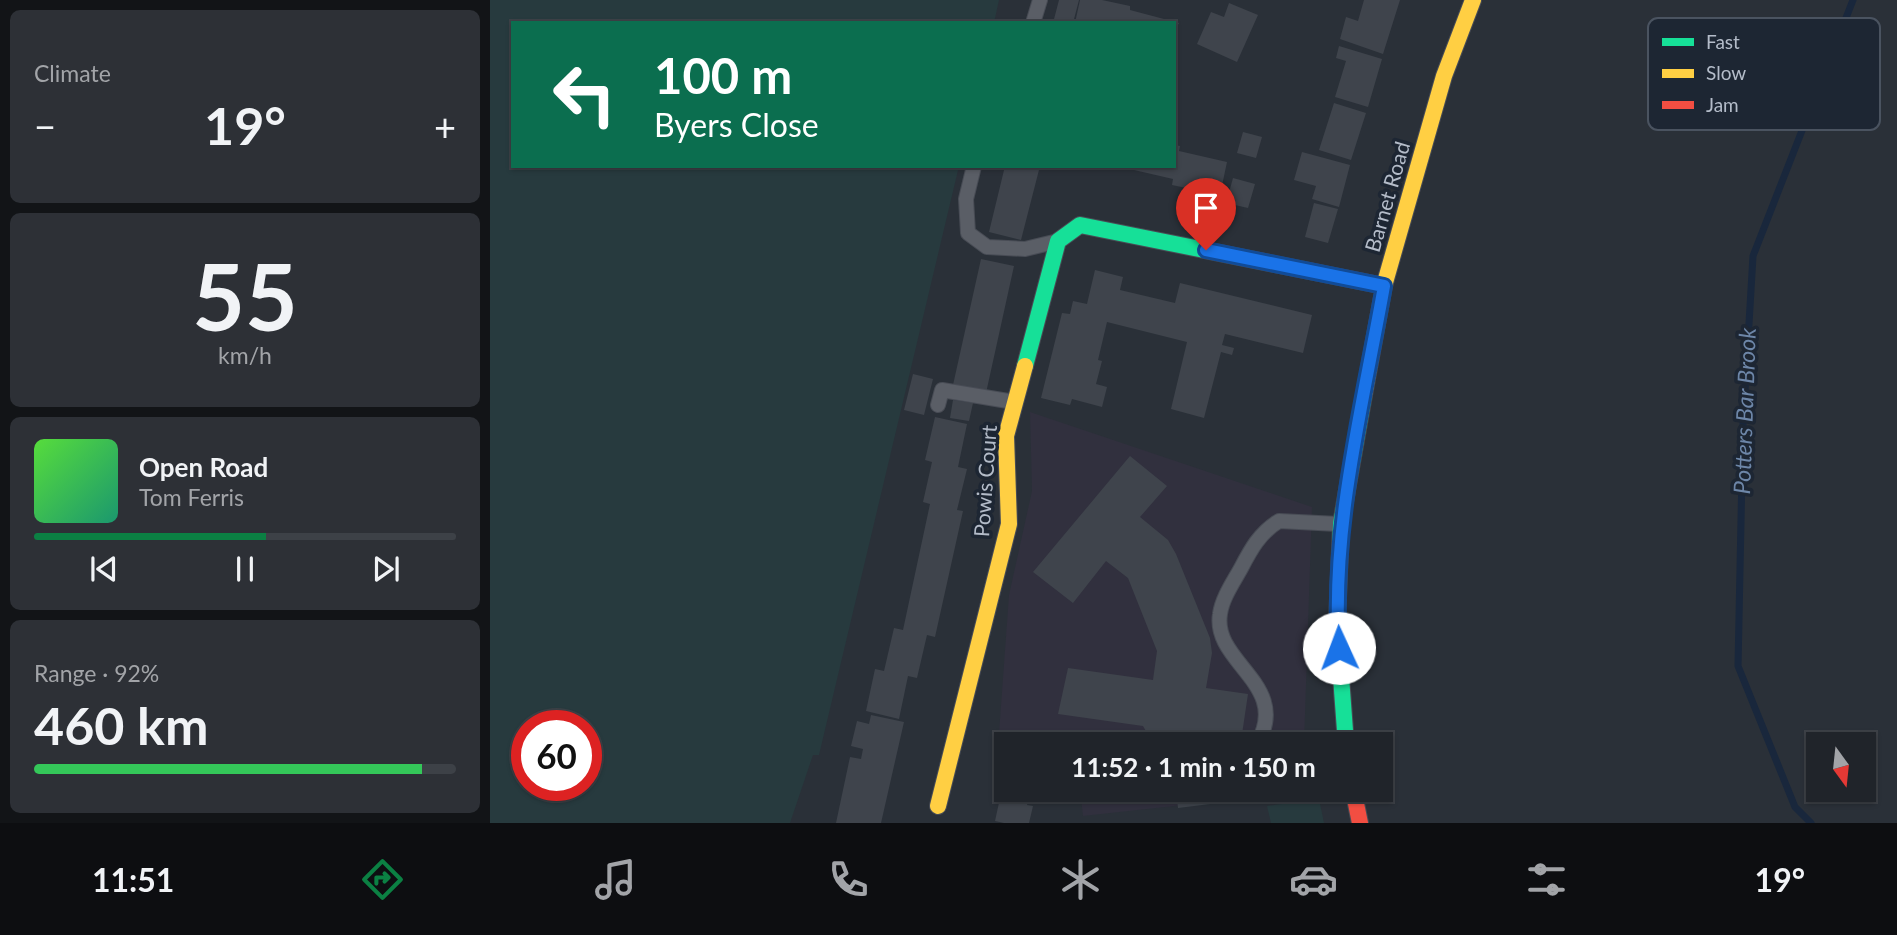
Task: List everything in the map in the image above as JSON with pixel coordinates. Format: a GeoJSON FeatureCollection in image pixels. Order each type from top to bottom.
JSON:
{"type":"FeatureCollection","features":[{"type":"Feature","properties":{"kind":"street","name":"Barnet Road"},"geometry":{"type":"LineString","coordinates":[[1345,732],[1337,623],[1342,524],[1384,286],[1444,76],[1473,0]]}},
{"type":"Feature","properties":{"kind":"street"},"geometry":{"type":"LineString","coordinates":[[1058,241],[1080,225],[1384,286]]}},
{"type":"Feature","properties":{"kind":"street","name":"Powis Court"},"geometry":{"type":"LineString","coordinates":[[938,806],[1009,524],[1006,436],[1058,241]]}},
{"type":"Feature","properties":{"kind":"street"},"geometry":{"type":"LineString","coordinates":[[1356,802],[1360,823]]}},
{"type":"Feature","properties":{"kind":"lane"},"geometry":{"type":"LineString","coordinates":[[1033,21],[1040,0]]}},
{"type":"Feature","properties":{"kind":"lane"},"geometry":{"type":"LineString","coordinates":[[974,168],[966,199],[968,233],[986,247],[1026,250],[1058,241]]}},
{"type":"Feature","properties":{"kind":"lane"},"geometry":{"type":"LineString","coordinates":[[938,405],[942,390],[1015,402]]}},
{"type":"Feature","properties":{"kind":"lane"},"geometry":{"type":"LineString","coordinates":[[1261,732],[1265,718],[1263,698],[1255,680],[1235,659],[1221,636],[1219,615],[1227,594],[1256,541],[1272,525],[1279,521],[1342,524]]}},
{"type":"Feature","properties":{"kind":"shaded area"},"geometry":{"type":"Polygon","coordinates":[[[1030,412],[1312,507],[1304,732],[999,732],[1009,595],[1032,491],[1030,412]]]}},
{"type":"Feature","properties":{"kind":"shaded area"},"geometry":{"type":"Polygon","coordinates":[[[1081,802],[1210,802],[1083,816],[1081,802]]]}},
{"type":"Feature","properties":{"kind":"green space"},"geometry":{"type":"Polygon","coordinates":[[[490,0],[999,0],[994,21],[511,21],[511,168],[959,168],[819,755],[813,755],[790,823],[490,823],[490,0]]]}},
{"type":"Feature","properties":{"kind":"green space"},"geometry":{"type":"Polygon","coordinates":[[[1320,802],[1324,823],[1271,823],[1267,806],[1320,802]]]}},
{"type":"Feature","properties":{"kind":"building"},"geometry":{"type":"Polygon","coordinates":[[[1059,0],[1079,0],[1074,21],[1054,21],[1059,0]]]}},
{"type":"Feature","properties":{"kind":"building"},"geometry":{"type":"Polygon","coordinates":[[[1080,0],[1102,0],[1130,6],[1130,10],[1171,21],[1075,21],[1080,0]]]}},
{"type":"Feature","properties":{"kind":"building"},"geometry":{"type":"Polygon","coordinates":[[[1364,0],[1400,0],[1383,54],[1340,39],[1346,17],[1358,21],[1364,0]]]}},
{"type":"Feature","properties":{"kind":"building"},"geometry":{"type":"Polygon","coordinates":[[[1229,3],[1258,15],[1237,62],[1197,44],[1211,12],[1224,17],[1229,3]]]}},
{"type":"Feature","properties":{"kind":"building"},"geometry":{"type":"Polygon","coordinates":[[[1339,46],[1382,59],[1368,107],[1335,97],[1346,61],[1336,58],[1339,46]]]}},
{"type":"Feature","properties":{"kind":"building"},"geometry":{"type":"Polygon","coordinates":[[[1334,103],[1366,113],[1351,160],[1319,150],[1334,103]]]}},
{"type":"Feature","properties":{"kind":"building"},"geometry":{"type":"Polygon","coordinates":[[[1243,132],[1262,137],[1256,158],[1237,153],[1243,132]]]}},
{"type":"Feature","properties":{"kind":"building"},"geometry":{"type":"Polygon","coordinates":[[[1176,145],[1180,146],[1179,151],[1227,162],[1220,195],[1172,185],[1173,179],[1125,168],[1176,168],[1176,145]]]}},
{"type":"Feature","properties":{"kind":"building"},"geometry":{"type":"Polygon","coordinates":[[[1302,152],[1350,165],[1339,207],[1312,199],[1316,186],[1294,180],[1302,152]]]}},
{"type":"Feature","properties":{"kind":"building"},"geometry":{"type":"Polygon","coordinates":[[[1005,168],[1039,168],[1021,240],[989,232],[1005,168]]]}},
{"type":"Feature","properties":{"kind":"building"},"geometry":{"type":"Polygon","coordinates":[[[1233,178],[1255,184],[1248,208],[1226,203],[1233,178]]]}},
{"type":"Feature","properties":{"kind":"building"},"geometry":{"type":"Polygon","coordinates":[[[1314,203],[1338,209],[1328,243],[1305,237],[1314,203]]]}},
{"type":"Feature","properties":{"kind":"building"},"geometry":{"type":"Polygon","coordinates":[[[981,259],[1014,266],[986,393],[953,385],[981,259]]]}},
{"type":"Feature","properties":{"kind":"building"},"geometry":{"type":"Polygon","coordinates":[[[1095,270],[1123,277],[1120,290],[1175,303],[1180,283],[1312,315],[1303,353],[1225,334],[1222,345],[1234,348],[1232,355],[1221,352],[1204,418],[1171,409],[1187,342],[1107,322],[1098,360],[1102,361],[1096,384],[1107,387],[1102,407],[1072,399],[1070,405],[1041,398],[1062,313],[1070,314],[1073,301],[1087,304],[1095,270]]]}},
{"type":"Feature","properties":{"kind":"building"},"geometry":{"type":"Polygon","coordinates":[[[913,374],[933,379],[924,415],[904,410],[913,374]]]}},
{"type":"Feature","properties":{"kind":"building"},"geometry":{"type":"Polygon","coordinates":[[[953,400],[973,403],[969,421],[950,418],[953,400]]]}},
{"type":"Feature","properties":{"kind":"building"},"geometry":{"type":"Polygon","coordinates":[[[935,417],[967,424],[958,467],[967,469],[957,510],[963,511],[935,637],[927,635],[917,678],[908,676],[899,719],[866,711],[875,669],[884,671],[894,628],[903,630],[930,504],[923,502],[932,462],[925,460],[935,417]]]}},
{"type":"Feature","properties":{"kind":"building"},"geometry":{"type":"Polygon","coordinates":[[[1130,456],[1167,486],[1140,517],[1168,540],[1210,638],[1212,653],[1206,688],[1248,694],[1242,732],[1146,732],[1143,726],[1058,714],[1068,668],[1153,680],[1157,651],[1128,578],[1106,561],[1073,603],[1033,572],[1130,456]]]}},
{"type":"Feature","properties":{"kind":"building"},"geometry":{"type":"Polygon","coordinates":[[[871,715],[904,722],[881,823],[836,823],[850,757],[861,759],[863,749],[851,746],[857,721],[869,724],[871,715]]]}},
{"type":"Feature","properties":{"kind":"building"},"geometry":{"type":"Polygon","coordinates":[[[999,802],[1028,802],[1027,805],[1033,806],[1029,823],[995,821],[999,802]]]}},
{"type":"Feature","properties":{"kind":"building"},"geometry":{"type":"Polygon","coordinates":[[[1177,802],[1226,802],[1178,808],[1177,802]]]}},
{"type":"Feature","properties":{"kind":"waterway","name":"Potters Bar Brook"},"geometry":{"type":"LineString","coordinates":[[1846,18],[1853,0]]}},
{"type":"Feature","properties":{"kind":"waterway","name":"Potters Bar Brook"},"geometry":{"type":"LineString","coordinates":[[1802,130],[1753,256],[1743,425],[1738,666],[1795,807],[1811,823]]}},
{"type":"Feature","properties":{"kind":"traffic: fast"},"geometry":{"type":"LineString","coordinates":[[1025,366],[1058,241],[1080,225],[1384,286]]}},
{"type":"Feature","properties":{"kind":"traffic: fast"},"geometry":{"type":"LineString","coordinates":[[1345,732],[1337,623],[1341,524],[1364,395]]}},
{"type":"Feature","properties":{"kind":"traffic: slow"},"geometry":{"type":"LineString","coordinates":[[1364,395],[1384,286],[1444,76],[1473,0]]}},
{"type":"Feature","properties":{"kind":"traffic: slow"},"geometry":{"type":"LineString","coordinates":[[938,806],[1009,524],[1006,436],[1025,366]]}},
{"type":"Feature","properties":{"kind":"traffic: jam"},"geometry":{"type":"LineString","coordinates":[[1356,802],[1360,823]]}},
{"type":"Feature","properties":{"kind":"route"},"geometry":{"type":"LineString","coordinates":[[1206,250],[1384,286],[1342,524],[1337,623],[1339,648]]}}]}
